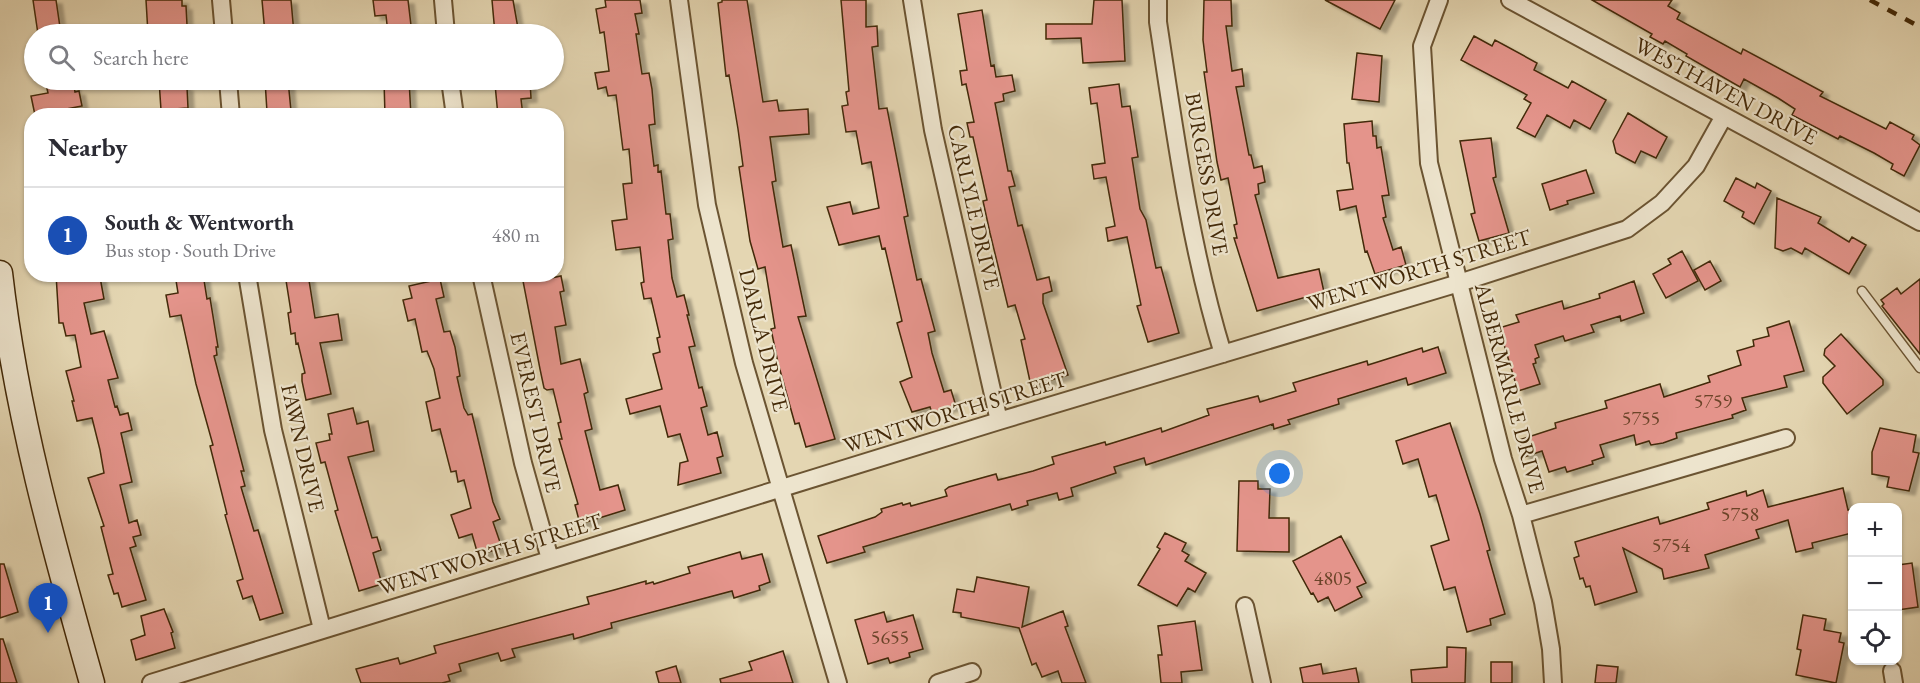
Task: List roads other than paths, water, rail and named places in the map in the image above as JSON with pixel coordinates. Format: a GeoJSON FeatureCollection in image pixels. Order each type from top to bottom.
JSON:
{"type":"FeatureCollection","features":[{"type":"Feature","properties":{"kind":"street"},"geometry":{"type":"LineString","coordinates":[[222,0],[223,24]]}},
{"type":"Feature","properties":{"kind":"street"},"geometry":{"type":"LineString","coordinates":[[443,0],[445,24]]}},
{"type":"Feature","properties":{"kind":"street","name":"DARLA DRIVE"},"geometry":{"type":"LineString","coordinates":[[679,0],[707,204],[744,363],[838,683]]}},
{"type":"Feature","properties":{"kind":"street","name":"CARLYLE DRIVE"},"geometry":{"type":"LineString","coordinates":[[912,0],[933,130],[999,421]]}},
{"type":"Feature","properties":{"kind":"street","name":"BURGESS DRIVE"},"geometry":{"type":"LineString","coordinates":[[1158,0],[1158,22],[1179,157],[1210,309],[1223,354]]}},
{"type":"Feature","properties":{"kind":"street","name":"ALBERMARLE DRIVE"},"geometry":{"type":"LineString","coordinates":[[1439,0],[1422,46],[1429,163],[1503,459],[1521,515],[1543,602],[1551,649],[1553,683]]}},
{"type":"Feature","properties":{"kind":"street","name":"WESTHAVEN DRIVE"},"geometry":{"type":"LineString","coordinates":[[1510,0],[1920,222]]}},
{"type":"Feature","properties":{"kind":"street"},"geometry":{"type":"LineString","coordinates":[[229,90],[230,108]]}},
{"type":"Feature","properties":{"kind":"street"},"geometry":{"type":"LineString","coordinates":[[451,90],[454,108]]}},
{"type":"Feature","properties":{"kind":"street","name":"WENTWORTH STREET"},"geometry":{"type":"LineString","coordinates":[[151,683],[999,421],[1459,283],[1627,229],[1662,203],[1696,166],[1724,116]]}},
{"type":"Feature","properties":{"kind":"street"},"geometry":{"type":"LineString","coordinates":[[0,273],[24,414],[46,521],[92,683]]}},
{"type":"Feature","properties":{"kind":"street","name":"FAWN DRIVE"},"geometry":{"type":"LineString","coordinates":[[248,282],[273,430],[322,629]]}},
{"type":"Feature","properties":{"kind":"street","name":"EVEREST DRIVE"},"geometry":{"type":"LineString","coordinates":[[483,282],[523,463],[550,559]]}},
{"type":"Feature","properties":{"kind":"street"},"geometry":{"type":"LineString","coordinates":[[1521,515],[1786,438]]}},
{"type":"Feature","properties":{"kind":"street"},"geometry":{"type":"LineString","coordinates":[[1245,606],[1262,683]]}},
{"type":"Feature","properties":{"kind":"street"},"geometry":{"type":"LineString","coordinates":[[938,683],[972,672]]}},
{"type":"Feature","properties":{"kind":"lane"},"geometry":{"type":"LineString","coordinates":[[1862,291],[1920,368]]}},
{"type":"Feature","properties":{"kind":"railway"},"geometry":{"type":"LineString","coordinates":[[1870,0],[1920,27]]}},
{"type":"Feature","properties":{"kind":"place","name":"South & Wentworth"},"geometry":{"type":"Point","coordinates":[48,633]}}]}
